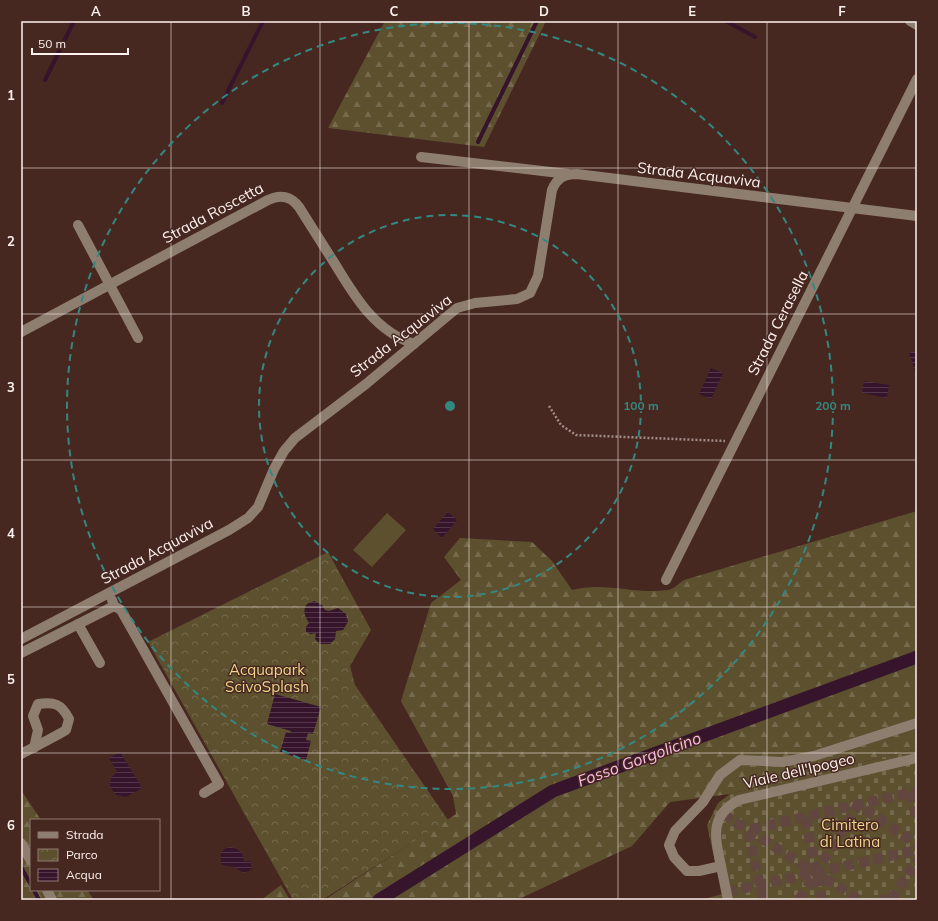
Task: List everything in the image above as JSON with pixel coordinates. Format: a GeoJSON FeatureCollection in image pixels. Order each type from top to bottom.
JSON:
{"type":"FeatureCollection","features":[{"type":"Feature","properties":{"kind":"street"},"geometry":{"type":"LineString","coordinates":[[910,21],[917,24]]}},
{"type":"Feature","properties":{"kind":"street","name":"Strada Cerasella"},"geometry":{"type":"LineString","coordinates":[[666,580],[917,78]]}},
{"type":"Feature","properties":{"kind":"street"},"geometry":{"type":"LineString","coordinates":[[421,157],[568,174]]}},
{"type":"Feature","properties":{"kind":"street","name":"Strada Acquaviva"},"geometry":{"type":"LineString","coordinates":[[21,639],[229,530],[248,518],[261,502],[274,469],[284,451],[295,438],[366,384],[442,320],[463,306],[481,302],[522,298],[530,292],[538,276],[552,190],[558,179],[568,174],[917,216]]}},
{"type":"Feature","properties":{"kind":"street","name":"Strada Roscetta"},"geometry":{"type":"LineString","coordinates":[[21,332],[268,200],[277,197],[286,197],[294,200],[300,207],[358,302],[377,322],[400,339],[414,344]]}},
{"type":"Feature","properties":{"kind":"street"},"geometry":{"type":"LineString","coordinates":[[78,225],[138,338]]}},
{"type":"Feature","properties":{"kind":"street"},"geometry":{"type":"LineString","coordinates":[[107,594],[114,606],[122,610],[219,784],[204,793]]}},
{"type":"Feature","properties":{"kind":"street"},"geometry":{"type":"LineString","coordinates":[[21,653],[114,606]]}},
{"type":"Feature","properties":{"kind":"street"},"geometry":{"type":"LineString","coordinates":[[78,624],[100,663]]}},
{"type":"Feature","properties":{"kind":"street"},"geometry":{"type":"LineString","coordinates":[[21,754],[34,748],[66,730],[69,719],[64,710],[53,702],[38,704],[33,716],[38,730],[34,748]]}},
{"type":"Feature","properties":{"kind":"street"},"geometry":{"type":"LineString","coordinates":[[721,866],[699,871],[686,871],[674,858],[669,845],[675,831],[703,802],[720,775],[740,760],[783,762],[814,756],[917,723]]}},
{"type":"Feature","properties":{"kind":"street","name":"Viale dell'Ipogeo"},"geometry":{"type":"LineString","coordinates":[[728,900],[716,844],[715,832],[718,822],[729,806],[739,800],[917,758]]}},
{"type":"Feature","properties":{"kind":"street"},"geometry":{"type":"LineString","coordinates":[[21,843],[30,859]]}},
{"type":"Feature","properties":{"kind":"street"},"geometry":{"type":"LineString","coordinates":[[48,891],[52,900]]}},
{"type":"Feature","properties":{"kind":"path"},"geometry":{"type":"LineString","coordinates":[[549,406],[562,425],[576,435],[736,441]]}},
{"type":"Feature","properties":{"kind":"green space"},"geometry":{"type":"Polygon","coordinates":[[[385,21],[546,21],[484,147],[328,128],[385,21]]]}},
{"type":"Feature","properties":{"kind":"green space"},"geometry":{"type":"Polygon","coordinates":[[[917,511],[917,749],[730,794],[670,802],[632,846],[517,900],[324,900],[456,814],[453,796],[401,701],[431,603],[461,580],[444,557],[460,538],[532,542],[552,561],[572,590],[608,587],[656,591],[668,590],[684,580],[917,511]]]}},
{"type":"Feature","properties":{"kind":"green space"},"geometry":{"type":"Polygon","coordinates":[[[387,513],[406,530],[372,567],[353,550],[387,513]]]}},
{"type":"Feature","properties":{"kind":"green space","name":"Acquapark ScivoSplash"},"geometry":{"type":"Polygon","coordinates":[[[328,552],[371,630],[350,666],[355,685],[448,820],[322,900],[293,900],[148,642],[328,552]]]}},
{"type":"Feature","properties":{"kind":"green space","name":"Cimitero di Latina"},"geometry":{"type":"Polygon","coordinates":[[[917,749],[917,900],[701,900],[722,894],[707,825],[718,803],[730,794],[917,749]]]}},
{"type":"Feature","properties":{"kind":"green space"},"geometry":{"type":"Polygon","coordinates":[[[21,790],[40,819],[30,819],[30,891],[88,891],[94,900],[21,900],[21,790]]]}},
{"type":"Feature","properties":{"kind":"green space"},"geometry":{"type":"Polygon","coordinates":[[[281,885],[290,900],[261,900],[281,885]]]}},
{"type":"Feature","properties":{"kind":"water"},"geometry":{"type":"Polygon","coordinates":[[[917,351],[917,376],[909,353],[917,351]]]}},
{"type":"Feature","properties":{"kind":"water"},"geometry":{"type":"Polygon","coordinates":[[[711,368],[723,373],[711,399],[699,394],[711,368]]]}},
{"type":"Feature","properties":{"kind":"water"},"geometry":{"type":"Polygon","coordinates":[[[864,381],[889,385],[887,398],[862,393],[864,381]]]}},
{"type":"Feature","properties":{"kind":"water"},"geometry":{"type":"Polygon","coordinates":[[[448,512],[457,520],[442,538],[433,529],[448,512]]]}},
{"type":"Feature","properties":{"kind":"water"},"geometry":{"type":"Polygon","coordinates":[[[314,601],[322,605],[325,610],[329,611],[338,608],[346,614],[348,622],[343,630],[336,631],[335,639],[330,644],[320,644],[315,639],[316,633],[311,634],[306,632],[306,627],[309,623],[304,611],[307,604],[314,601]]]}},
{"type":"Feature","properties":{"kind":"water"},"geometry":{"type":"Polygon","coordinates":[[[275,694],[321,707],[313,734],[308,733],[306,740],[311,741],[306,760],[280,752],[286,732],[290,733],[291,731],[267,724],[275,694]]]}},
{"type":"Feature","properties":{"kind":"water"},"geometry":{"type":"Polygon","coordinates":[[[120,752],[142,788],[126,797],[116,795],[110,787],[111,778],[117,772],[109,758],[120,752]]]}},
{"type":"Feature","properties":{"kind":"water"},"geometry":{"type":"Polygon","coordinates":[[[231,847],[237,849],[243,855],[244,861],[250,861],[252,869],[244,873],[234,867],[222,865],[221,853],[225,849],[231,847]]]}},
{"type":"Feature","properties":{"kind":"waterway"},"geometry":{"type":"LineString","coordinates":[[45,80],[74,21]]}},
{"type":"Feature","properties":{"kind":"waterway"},"geometry":{"type":"LineString","coordinates":[[222,103],[263,21]]}},
{"type":"Feature","properties":{"kind":"waterway"},"geometry":{"type":"LineString","coordinates":[[478,142],[537,21]]}},
{"type":"Feature","properties":{"kind":"waterway"},"geometry":{"type":"LineString","coordinates":[[726,21],[755,37]]}},
{"type":"Feature","properties":{"kind":"waterway","name":"Fosso Gorgolicino"},"geometry":{"type":"LineString","coordinates":[[379,900],[553,791],[917,657]]}},
{"type":"Feature","properties":{"kind":"waterway"},"geometry":{"type":"LineString","coordinates":[[21,867],[30,883]]}},
{"type":"Feature","properties":{"kind":"waterway"},"geometry":{"type":"LineString","coordinates":[[34,891],[39,900]]}},
{"type":"Feature","properties":{"kind":"tunnel"},"geometry":{"type":"LineString","coordinates":[[763,900],[748,830],[917,791]]}},
{"type":"Feature","properties":{"kind":"tunnel"},"geometry":{"type":"LineString","coordinates":[[910,792],[917,819]]}},
{"type":"Feature","properties":{"kind":"tunnel"},"geometry":{"type":"LineString","coordinates":[[799,900],[858,805],[917,844]]}},
{"type":"Feature","properties":{"kind":"tunnel"},"geometry":{"type":"LineString","coordinates":[[723,814],[859,900]]}},
{"type":"Feature","properties":{"kind":"tunnel"},"geometry":{"type":"LineString","coordinates":[[805,818],[822,900]]}},
{"type":"Feature","properties":{"kind":"tunnel"},"geometry":{"type":"LineString","coordinates":[[727,892],[917,850]]}},
{"type":"Feature","properties":{"kind":"tunnel"},"geometry":{"type":"LineString","coordinates":[[891,900],[917,860]]}},
{"type":"Feature","properties":{"kind":"tunnel"},"geometry":{"type":"LineString","coordinates":[[879,900],[888,900]]}}]}
